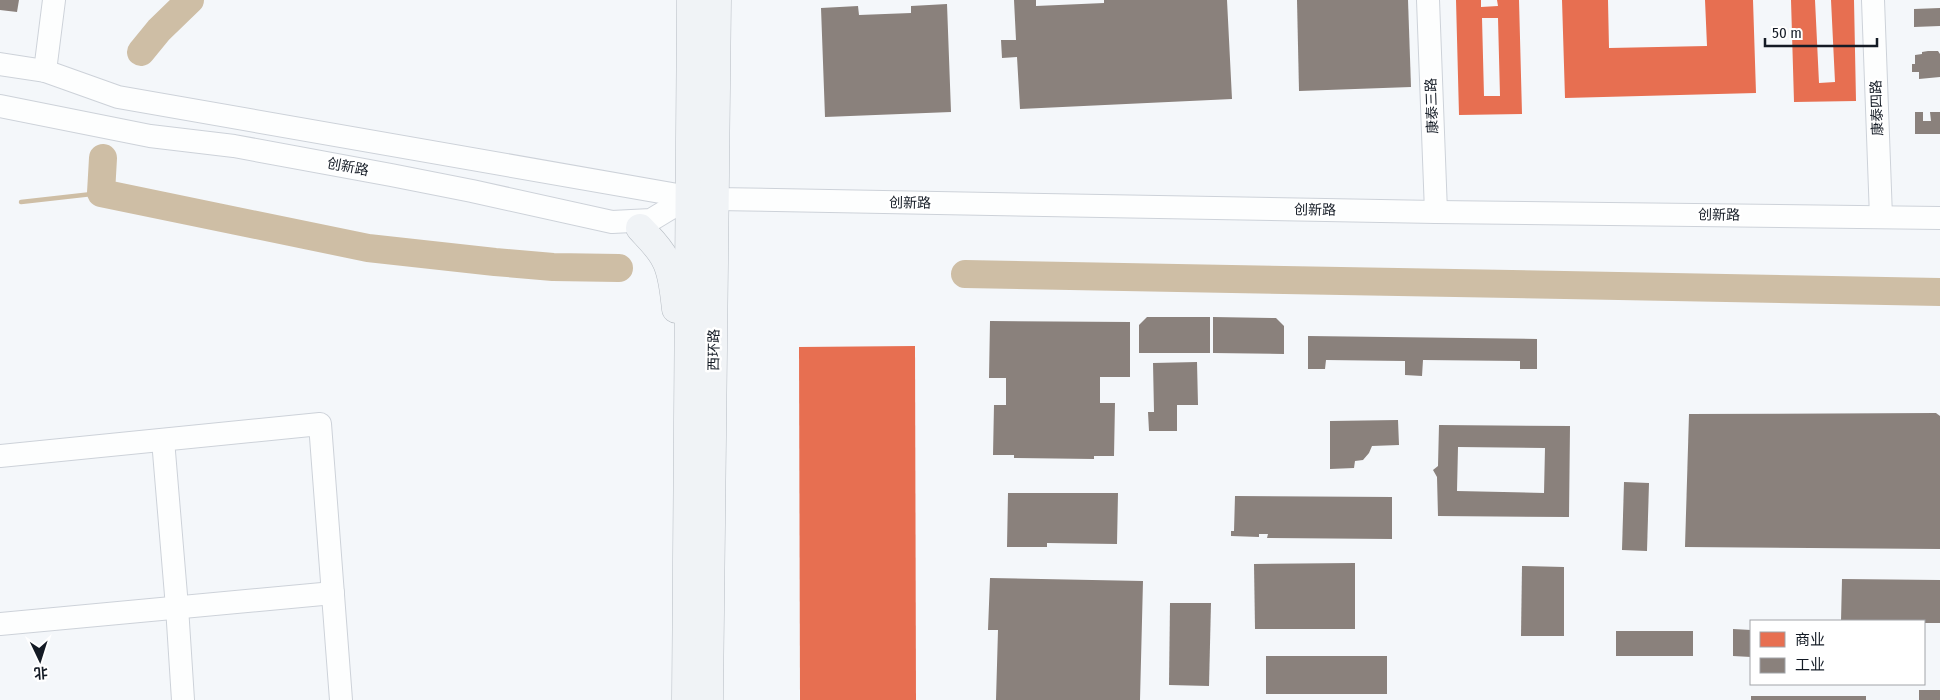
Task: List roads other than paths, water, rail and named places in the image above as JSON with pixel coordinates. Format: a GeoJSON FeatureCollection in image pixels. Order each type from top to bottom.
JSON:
{"type":"FeatureCollection","features":[{"type":"Feature","properties":{"kind":"main road","name":"西环路"},"geometry":{"type":"LineString","coordinates":[[686,700],[691,0]]}},
{"type":"Feature","properties":{"kind":"main road","name":"西环路"},"geometry":{"type":"LineString","coordinates":[[709,700],[717,0]]}},
{"type":"Feature","properties":{"kind":"main road"},"geometry":{"type":"LineString","coordinates":[[640,228],[666,260],[672,282],[676,311],[688,320]]}},
{"type":"Feature","properties":{"kind":"street"},"geometry":{"type":"LineString","coordinates":[[45,71],[54,0]]}},
{"type":"Feature","properties":{"kind":"street","name":"康泰三路"},"geometry":{"type":"LineString","coordinates":[[1428,0],[1436,212]]}},
{"type":"Feature","properties":{"kind":"street","name":"康泰四路"},"geometry":{"type":"LineString","coordinates":[[1873,0],[1881,217]]}},
{"type":"Feature","properties":{"kind":"street","name":"创新路"},"geometry":{"type":"LineString","coordinates":[[0,64],[45,71],[118,97],[689,198],[1436,212],[1940,218]]}},
{"type":"Feature","properties":{"kind":"street","name":"创新路"},"geometry":{"type":"LineString","coordinates":[[0,106],[150,136],[234,146],[409,179],[612,222],[651,220],[689,198]]}},
{"type":"Feature","properties":{"kind":"street"},"geometry":{"type":"LineString","coordinates":[[0,456],[320,424],[341,700]]}},
{"type":"Feature","properties":{"kind":"street"},"geometry":{"type":"LineString","coordinates":[[163,440],[178,607],[183,700]]}},
{"type":"Feature","properties":{"kind":"street"},"geometry":{"type":"LineString","coordinates":[[0,624],[333,593]]}},
{"type":"Feature","properties":{"kind":"waterway"},"geometry":{"type":"LineString","coordinates":[[141,52],[159,30],[190,0]]}},
{"type":"Feature","properties":{"kind":"waterway"},"geometry":{"type":"LineString","coordinates":[[103,158],[101,193],[368,248],[553,267],[619,268]]}},
{"type":"Feature","properties":{"kind":"waterway"},"geometry":{"type":"LineString","coordinates":[[21,202],[101,193]]}},
{"type":"Feature","properties":{"kind":"waterway"},"geometry":{"type":"LineString","coordinates":[[965,274],[1940,292]]}}]}
